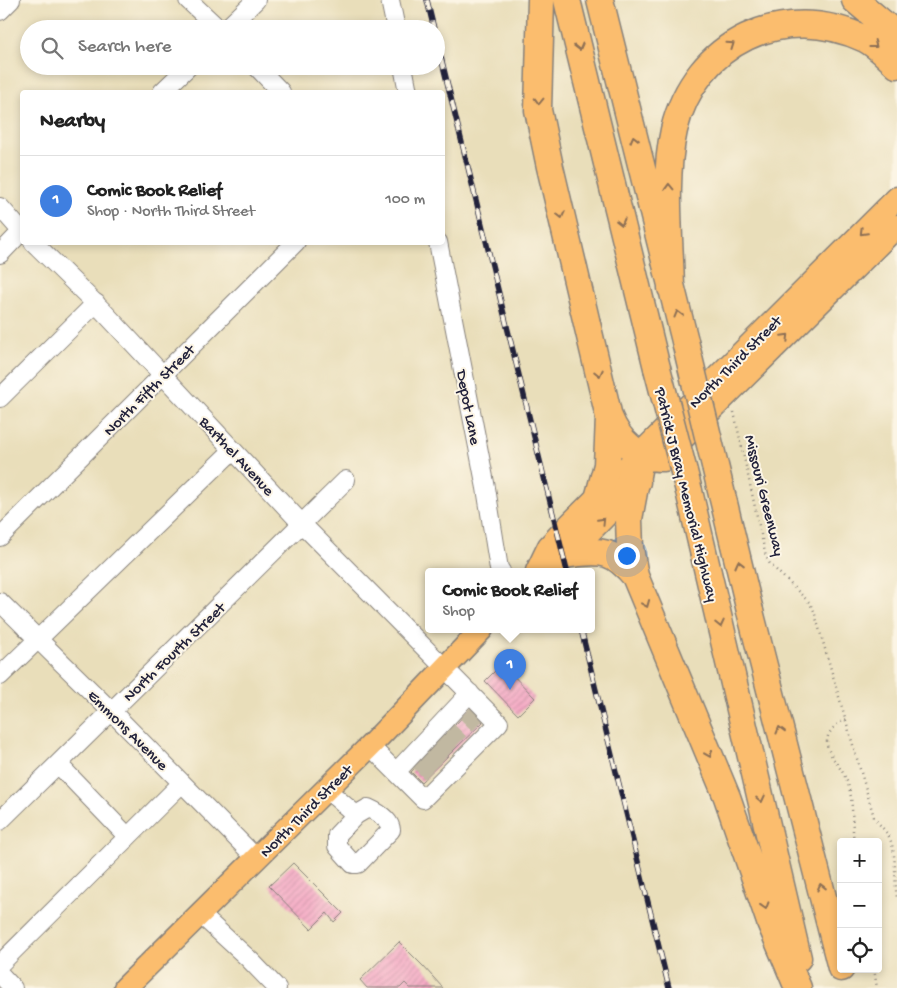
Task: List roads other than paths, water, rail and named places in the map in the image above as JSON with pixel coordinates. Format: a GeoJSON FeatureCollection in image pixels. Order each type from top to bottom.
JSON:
{"type":"FeatureCollection","features":[{"type":"Feature","properties":{"kind":"highway"},"geometry":{"type":"LineString","coordinates":[[541,0],[538,110],[609,417],[619,437],[653,456],[634,488],[629,519],[630,548],[635,576],[727,797],[770,922],[798,988]]}},
{"type":"Feature","properties":{"kind":"highway","name":"Patrick J Bray Memorial Highway"},"geometry":{"type":"LineString","coordinates":[[567,0],[689,491],[806,988]]}},
{"type":"Feature","properties":{"kind":"highway","name":"Patrick J Bray Memorial Highway"},"geometry":{"type":"LineString","coordinates":[[600,0],[750,612],[837,953]]}},
{"type":"Feature","properties":{"kind":"highway"},"geometry":{"type":"LineString","coordinates":[[855,0],[897,35]]}},
{"type":"Feature","properties":{"kind":"highway"},"geometry":{"type":"LineString","coordinates":[[671,288],[668,174],[675,128],[689,90],[702,70],[717,55],[736,41],[754,32],[776,25],[798,22],[822,24],[847,31],[866,40],[897,65]]}},
{"type":"Feature","properties":{"kind":"highway"},"geometry":{"type":"LineString","coordinates":[[598,495],[607,465],[609,417]]}},
{"type":"Feature","properties":{"kind":"highway"},"geometry":{"type":"LineString","coordinates":[[570,554],[590,551],[610,554],[618,558],[635,576]]}},
{"type":"Feature","properties":{"kind":"highway","name":"Patrick J Bray Memorial Highway"},"geometry":{"type":"LineString","coordinates":[[842,973],[845,988]]}},
{"type":"Feature","properties":{"kind":"main road","name":"North Third Street"},"geometry":{"type":"LineString","coordinates":[[653,456],[897,198]]}},
{"type":"Feature","properties":{"kind":"main road","name":"North Third Street"},"geometry":{"type":"LineString","coordinates":[[540,568],[549,546],[598,495],[653,456],[897,226]]}},
{"type":"Feature","properties":{"kind":"main road","name":"North Third Street"},"geometry":{"type":"LineString","coordinates":[[546,568],[559,563],[570,554],[634,488]]}},
{"type":"Feature","properties":{"kind":"main road","name":"North Third Street"},"geometry":{"type":"LineString","coordinates":[[125,988],[370,746],[478,633]]}},
{"type":"Feature","properties":{"kind":"street"},"geometry":{"type":"LineString","coordinates":[[0,11],[11,0]]}},
{"type":"Feature","properties":{"kind":"street"},"geometry":{"type":"LineString","coordinates":[[188,0],[209,20]]}},
{"type":"Feature","properties":{"kind":"street"},"geometry":{"type":"LineString","coordinates":[[235,20],[256,0]]}},
{"type":"Feature","properties":{"kind":"street"},"geometry":{"type":"LineString","coordinates":[[390,0],[394,20]]}},
{"type":"Feature","properties":{"kind":"street"},"geometry":{"type":"LineString","coordinates":[[164,90],[180,75]]}},
{"type":"Feature","properties":{"kind":"street"},"geometry":{"type":"LineString","coordinates":[[265,75],[279,90]]}},
{"type":"Feature","properties":{"kind":"street"},"geometry":{"type":"LineString","coordinates":[[405,75],[408,90]]}},
{"type":"Feature","properties":{"kind":"street"},"geometry":{"type":"LineString","coordinates":[[0,207],[20,230]]}},
{"type":"Feature","properties":{"kind":"street"},"geometry":{"type":"LineString","coordinates":[[0,254],[20,234]]}},
{"type":"Feature","properties":{"kind":"street","name":"Barthel Avenue"},"geometry":{"type":"LineString","coordinates":[[36,245],[96,303],[302,524],[445,667],[441,730],[499,723],[460,753],[423,799],[396,772]]}},
{"type":"Feature","properties":{"kind":"street","name":"North Fifth Street"},"geometry":{"type":"LineString","coordinates":[[0,537],[293,245]]}},
{"type":"Feature","properties":{"kind":"street","name":"Depot Lane"},"geometry":{"type":"LineString","coordinates":[[439,245],[486,488],[499,568]]}},
{"type":"Feature","properties":{"kind":"street"},"geometry":{"type":"LineString","coordinates":[[0,398],[96,303]]}},
{"type":"Feature","properties":{"kind":"street"},"geometry":{"type":"LineString","coordinates":[[0,676],[37,638],[234,450]]}},
{"type":"Feature","properties":{"kind":"street","name":"North Fourth Street"},"geometry":{"type":"LineString","coordinates":[[0,821],[346,480]]}},
{"type":"Feature","properties":{"kind":"street","name":"Emmons Avenue"},"geometry":{"type":"LineString","coordinates":[[0,602],[112,711],[256,858]]}},
{"type":"Feature","properties":{"kind":"street"},"geometry":{"type":"LineString","coordinates":[[370,746],[396,772],[441,730]]}},
{"type":"Feature","properties":{"kind":"street"},"geometry":{"type":"LineString","coordinates":[[58,764],[128,836]]}},
{"type":"Feature","properties":{"kind":"street"},"geometry":{"type":"LineString","coordinates":[[0,964],[182,783]]}},
{"type":"Feature","properties":{"kind":"street"},"geometry":{"type":"LineString","coordinates":[[326,790],[356,815]]}},
{"type":"Feature","properties":{"kind":"street"},"geometry":{"type":"LineString","coordinates":[[200,914],[277,988]]}},
{"type":"Feature","properties":{"kind":"street"},"geometry":{"type":"LineString","coordinates":[[0,974],[13,988]]}},
{"type":"Feature","properties":{"kind":"tunnel"},"geometry":{"type":"LineString","coordinates":[[466,712],[479,725]]}},
{"type":"Feature","properties":{"kind":"tunnel"},"geometry":{"type":"LineString","coordinates":[[447,730],[461,744]]}},
{"type":"Feature","properties":{"kind":"tunnel"},"geometry":{"type":"LineString","coordinates":[[438,740],[451,753]]}},
{"type":"Feature","properties":{"kind":"tunnel"},"geometry":{"type":"LineString","coordinates":[[427,751],[440,764]]}},
{"type":"Feature","properties":{"kind":"tunnel"},"geometry":{"type":"LineString","coordinates":[[418,760],[431,773]]}},
{"type":"Feature","properties":{"kind":"railway"},"geometry":{"type":"LineString","coordinates":[[427,0],[432,20]]}},
{"type":"Feature","properties":{"kind":"railway"},"geometry":{"type":"LineString","coordinates":[[445,74],[566,568]]}},
{"type":"Feature","properties":{"kind":"railway"},"geometry":{"type":"LineString","coordinates":[[582,633],[669,988]]}},
{"type":"Feature","properties":{"kind":"place","name":"Comic Book Relief"},"geometry":{"type":"Point","coordinates":[510,690]}}]}
